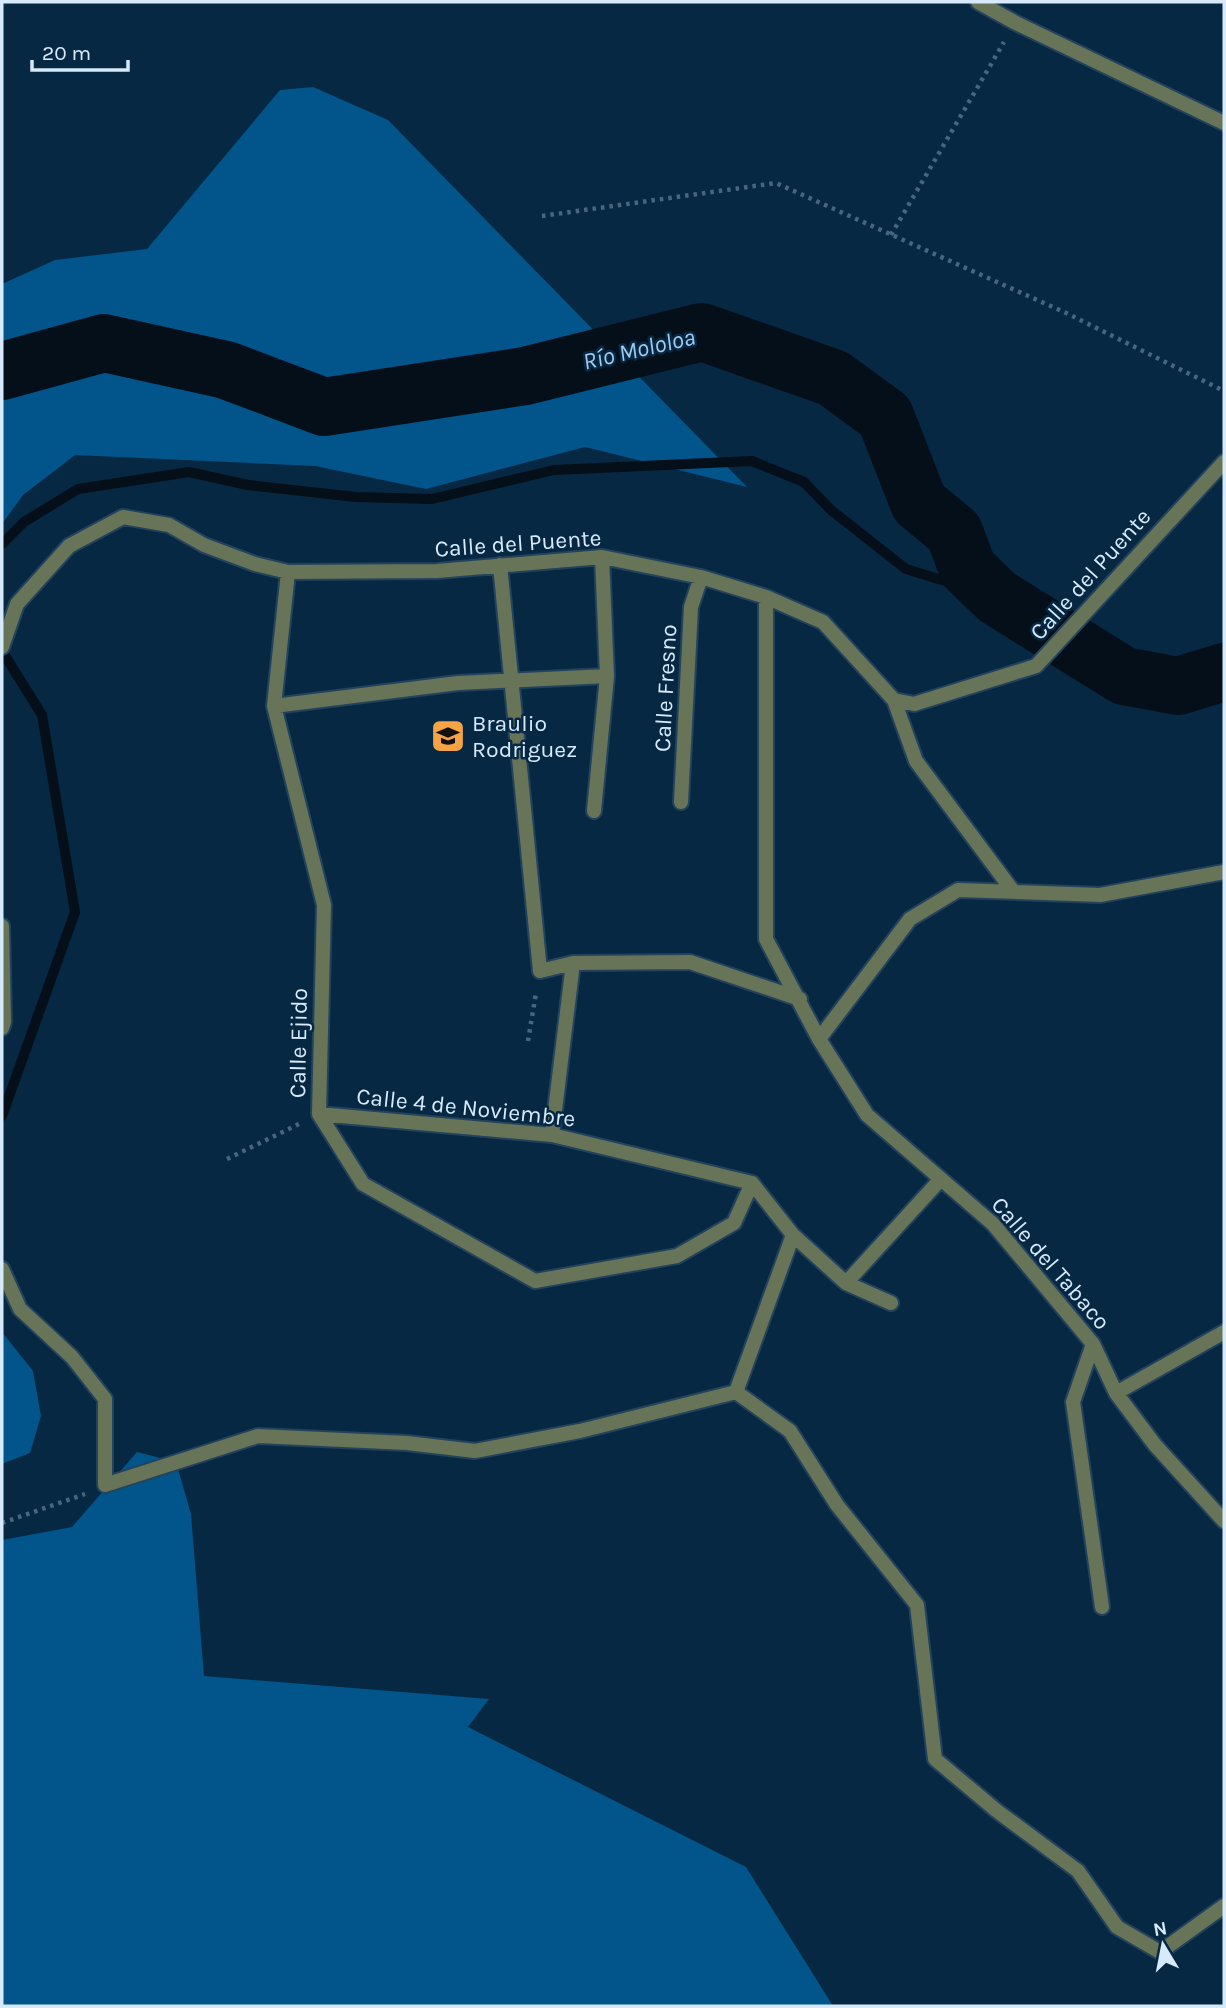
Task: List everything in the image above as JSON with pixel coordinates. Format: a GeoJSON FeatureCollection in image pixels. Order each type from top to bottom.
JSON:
{"type":"FeatureCollection","features":[{"type":"Feature","properties":{"kind":"street"},"geometry":{"type":"LineString","coordinates":[[978,2],[1224,124]]}},
{"type":"Feature","properties":{"kind":"street","name":"Calle del Puente"},"geometry":{"type":"LineString","coordinates":[[2,647],[17,604],[69,546],[123,517],[169,525],[204,545],[255,564],[288,572],[437,571],[602,557],[701,578],[766,597],[823,622],[894,701],[914,704],[1036,666],[1224,462]]}},
{"type":"Feature","properties":{"kind":"street"},"geometry":{"type":"LineString","coordinates":[[594,811],[607,676],[602,557]]}},
{"type":"Feature","properties":{"kind":"street"},"geometry":{"type":"LineString","coordinates":[[500,565],[540,971],[573,963],[690,962],[800,999]]}},
{"type":"Feature","properties":{"kind":"street","name":"Calle Ejido"},"geometry":{"type":"LineString","coordinates":[[288,572],[274,706],[324,905],[319,1115],[363,1184],[535,1281],[677,1256],[734,1223],[752,1183]]}},
{"type":"Feature","properties":{"kind":"street","name":"Calle Fresno"},"geometry":{"type":"LineString","coordinates":[[681,802],[691,607],[701,578]]}},
{"type":"Feature","properties":{"kind":"street","name":"Calle del Tabaco"},"geometry":{"type":"LineString","coordinates":[[766,597],[766,939],[819,1039],[867,1115],[993,1224],[1093,1343],[1116,1393],[1155,1445],[1224,1521]]}},
{"type":"Feature","properties":{"kind":"street"},"geometry":{"type":"LineString","coordinates":[[274,706],[458,683],[607,676]]}},
{"type":"Feature","properties":{"kind":"street"},"geometry":{"type":"LineString","coordinates":[[894,701],[916,761],[1013,891]]}},
{"type":"Feature","properties":{"kind":"street"},"geometry":{"type":"LineString","coordinates":[[819,1039],[910,919],[958,890],[1100,895],[1224,872]]}},
{"type":"Feature","properties":{"kind":"street"},"geometry":{"type":"LineString","coordinates":[[2,926],[2,1028]]}},
{"type":"Feature","properties":{"kind":"street"},"geometry":{"type":"LineString","coordinates":[[552,1135],[573,963]]}},
{"type":"Feature","properties":{"kind":"street","name":"Calle 4 de Noviembre"},"geometry":{"type":"LineString","coordinates":[[319,1115],[552,1135],[752,1183]]}},
{"type":"Feature","properties":{"kind":"street"},"geometry":{"type":"LineString","coordinates":[[846,1283],[940,1180]]}},
{"type":"Feature","properties":{"kind":"street"},"geometry":{"type":"LineString","coordinates":[[752,1183],[793,1235],[846,1283],[891,1303]]}},
{"type":"Feature","properties":{"kind":"street"},"geometry":{"type":"LineString","coordinates":[[736,1392],[793,1235]]}},
{"type":"Feature","properties":{"kind":"street"},"geometry":{"type":"LineString","coordinates":[[2,1269],[20,1309],[72,1357],[105,1399],[105,1485],[258,1436],[407,1443],[475,1451],[580,1431],[736,1392],[790,1431],[837,1505],[916,1605],[935,1759],[997,1811],[1078,1871],[1117,1927],[1160,1952],[1224,1906]]}},
{"type":"Feature","properties":{"kind":"street"},"geometry":{"type":"LineString","coordinates":[[1116,1393],[1224,1332]]}},
{"type":"Feature","properties":{"kind":"street"},"geometry":{"type":"LineString","coordinates":[[1093,1343],[1073,1402],[1102,1607]]}},
{"type":"Feature","properties":{"kind":"path"},"geometry":{"type":"LineString","coordinates":[[891,234],[1016,23]]}},
{"type":"Feature","properties":{"kind":"path"},"geometry":{"type":"LineString","coordinates":[[542,216],[776,183],[1064,312],[1224,391]]}},
{"type":"Feature","properties":{"kind":"path"},"geometry":{"type":"LineString","coordinates":[[528,1041],[540,971]]}},
{"type":"Feature","properties":{"kind":"path"},"geometry":{"type":"LineString","coordinates":[[227,1159],[319,1115]]}},
{"type":"Feature","properties":{"kind":"path"},"geometry":{"type":"LineString","coordinates":[[2,1524],[105,1485]]}},
{"type":"Feature","properties":{"kind":"shaded area"},"geometry":{"type":"Polygon","coordinates":[[[313,87],[388,120],[747,487],[585,447],[426,489],[315,466],[75,455],[23,495],[2,524],[2,284],[55,260],[147,249],[280,90],[313,87]]]}},
{"type":"Feature","properties":{"kind":"shaded area"},"geometry":{"type":"Polygon","coordinates":[[[2,1332],[33,1371],[41,1416],[30,1453],[2,1464],[2,1332]]]}},
{"type":"Feature","properties":{"kind":"shaded area"},"geometry":{"type":"Polygon","coordinates":[[[137,1452],[176,1462],[191,1514],[204,1676],[489,1699],[468,1727],[746,1867],[833,2006],[2,2006],[2,1540],[72,1527],[137,1452]]]}},
{"type":"Feature","properties":{"kind":"waterway","name":"Río Mololoa"},"geometry":{"type":"LineString","coordinates":[[2,371],[104,343],[226,370],[324,407],[525,376],[702,332],[833,378],[885,416],[919,503],[954,532],[968,569],[997,597],[1124,676],[1178,686],[1224,672]]}},
{"type":"Feature","properties":{"kind":"waterway"},"geometry":{"type":"LineString","coordinates":[[2,544],[24,522],[78,489],[189,472],[248,485],[356,497],[432,499],[554,470],[752,461],[804,482],[831,510],[906,569],[997,597]]}},
{"type":"Feature","properties":{"kind":"waterway"},"geometry":{"type":"LineString","coordinates":[[2,651],[42,715],[75,912],[2,1116]]}},
{"type":"Feature","properties":{"kind":"place","name":"Braulio Rodriguez"},"geometry":{"type":"Point","coordinates":[448,736]}}]}
